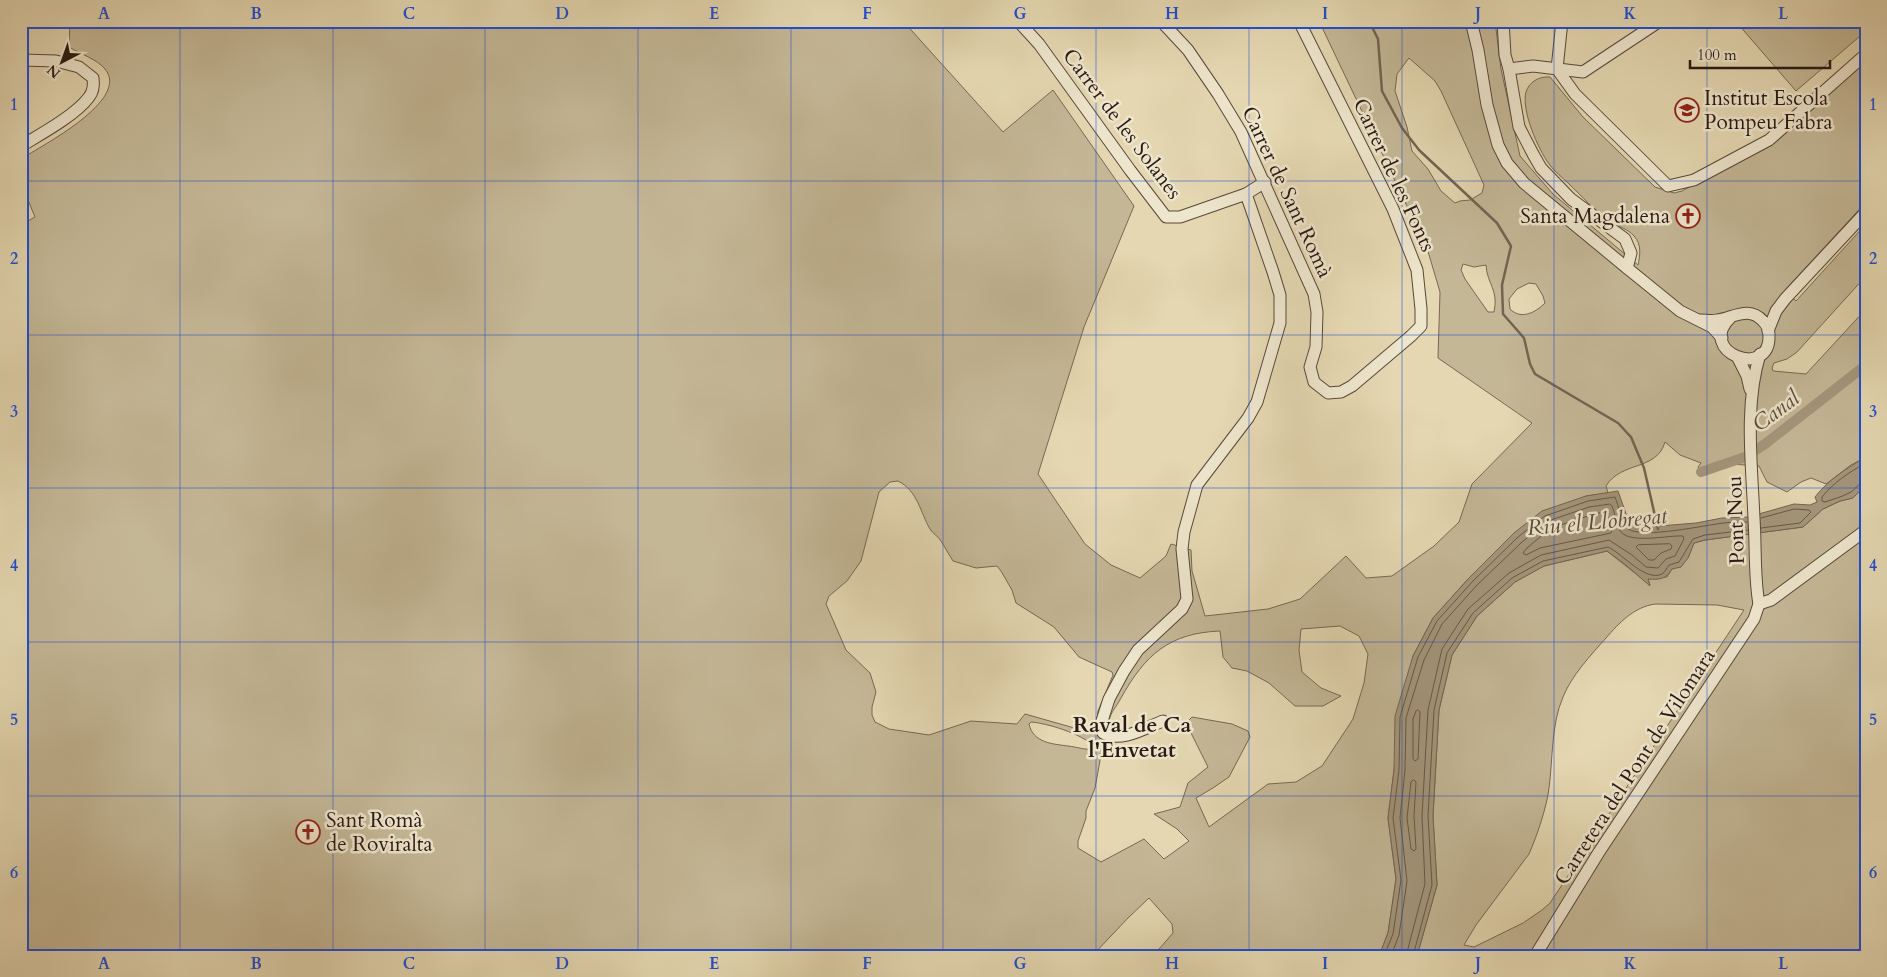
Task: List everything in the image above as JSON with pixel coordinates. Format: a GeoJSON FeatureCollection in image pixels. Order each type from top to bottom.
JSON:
{"type":"FeatureCollection","features":[{"type":"Feature","properties":{"kind":"street","name":"Carrer de les Solanes"},"geometry":{"type":"LineString","coordinates":[[1018,21],[1039,44],[1130,170],[1166,216],[1180,217],[1246,194],[1264,182]]}},
{"type":"Feature","properties":{"kind":"street","name":"Carrer de Sant Romà"},"geometry":{"type":"LineString","coordinates":[[1161,21],[1188,50],[1218,94],[1240,132],[1264,182],[1314,294],[1317,312],[1316,347],[1310,368],[1314,382],[1328,392]]}},
{"type":"Feature","properties":{"kind":"street","name":"Carrer de les Fonts"},"geometry":{"type":"LineString","coordinates":[[1299,21],[1393,209],[1417,270],[1421,309],[1420,326],[1411,336],[1352,386],[1341,392],[1328,392]]}},
{"type":"Feature","properties":{"kind":"street"},"geometry":{"type":"LineString","coordinates":[[1471,21],[1487,105],[1498,145],[1507,164],[1524,183],[1680,311],[1712,326],[1722,338],[1726,349],[1738,358],[1747,376],[1752,394]]}},
{"type":"Feature","properties":{"kind":"street"},"geometry":{"type":"LineString","coordinates":[[1504,21],[1505,55],[1519,127],[1537,161],[1552,180],[1571,199],[1625,239],[1632,253],[1627,268]]}},
{"type":"Feature","properties":{"kind":"street"},"geometry":{"type":"LineString","coordinates":[[1562,21],[1557,69],[1575,94],[1668,186],[1694,180],[1769,140],[1866,54]]}},
{"type":"Feature","properties":{"kind":"street"},"geometry":{"type":"LineString","coordinates":[[1509,69],[1533,66],[1583,72],[1648,25],[1660,21]]}},
{"type":"Feature","properties":{"kind":"street"},"geometry":{"type":"LineString","coordinates":[[21,60],[56,61],[79,67],[93,78],[94,88],[89,97],[75,110],[21,146]]}},
{"type":"Feature","properties":{"kind":"street"},"geometry":{"type":"LineString","coordinates":[[1163,721],[1131,734],[1111,738],[1103,733],[1101,724],[1106,708],[1124,671],[1138,650],[1182,609],[1186,599],[1182,550],[1184,532],[1198,485],[1248,418],[1257,402],[1280,323],[1280,295],[1269,257],[1246,194]]}},
{"type":"Feature","properties":{"kind":"street"},"geometry":{"type":"LineString","coordinates":[[1768,331],[1776,311],[1785,299],[1866,212]]}},
{"type":"Feature","properties":{"kind":"street"},"geometry":{"type":"LineString","coordinates":[[1700,320],[1715,321],[1743,312],[1755,314],[1774,308],[1785,299]]}},
{"type":"Feature","properties":{"kind":"street"},"geometry":{"type":"LineString","coordinates":[[1752,394],[1754,374],[1760,354],[1768,344],[1768,331],[1765,323],[1755,314]]}},
{"type":"Feature","properties":{"kind":"street"},"geometry":{"type":"LineString","coordinates":[[1722,338],[1723,328],[1731,317]]}},
{"type":"Feature","properties":{"kind":"street"},"geometry":{"type":"LineString","coordinates":[[1738,358],[1751,359],[1760,354]]}},
{"type":"Feature","properties":{"kind":"street","name":"Pont Nou"},"geometry":{"type":"LineString","coordinates":[[1752,394],[1751,441],[1758,600]]}},
{"type":"Feature","properties":{"kind":"street"},"geometry":{"type":"LineString","coordinates":[[1758,600],[1771,600],[1866,530]]}},
{"type":"Feature","properties":{"kind":"street","name":"Carretera del Pont de Vilomara"},"geometry":{"type":"LineString","coordinates":[[1535,956],[1599,852],[1746,632],[1758,600]]}},
{"type":"Feature","properties":{"kind":"shaded area"},"geometry":{"type":"Polygon","coordinates":[[[70,21],[903,21],[1003,132],[1053,90],[1134,206],[1084,327],[1038,474],[1085,544],[1111,565],[1140,578],[1166,556],[1171,544],[1191,550],[1192,571],[1205,616],[1268,609],[1300,599],[1346,556],[1366,578],[1392,576],[1434,546],[1459,522],[1472,484],[1532,423],[1438,358],[1440,292],[1427,248],[1319,21],[1358,21],[1363,24],[1368,21],[1495,21],[1501,69],[1520,156],[1553,194],[1638,265],[1640,254],[1637,239],[1600,214],[1553,169],[1545,157],[1531,129],[1526,109],[1527,88],[1535,80],[1550,77],[1583,117],[1655,187],[1674,193],[1682,191],[1768,143],[1866,58],[1866,202],[1785,290],[1796,301],[1866,224],[1866,276],[1797,352],[1787,359],[1774,363],[1772,368],[1773,371],[1806,374],[1866,309],[1866,457],[1851,465],[1826,484],[1811,478],[1801,482],[1787,492],[1767,482],[1759,466],[1731,464],[1702,475],[1698,467],[1701,463],[1680,455],[1665,442],[1655,458],[1620,473],[1613,478],[1606,486],[1608,493],[1586,496],[1514,533],[1469,578],[1433,618],[1413,656],[1388,818],[1396,879],[1388,933],[1379,956],[1153,956],[1173,933],[1172,924],[1149,898],[1092,956],[21,956],[21,225],[35,217],[21,183],[21,159],[63,133],[95,108],[106,94],[110,81],[102,65],[69,47],[70,21]],[[1409,58],[1397,74],[1395,91],[1407,127],[1412,151],[1428,169],[1441,191],[1455,203],[1470,200],[1482,193],[1484,185],[1435,81],[1409,58]],[[1463,264],[1461,270],[1465,279],[1488,312],[1494,312],[1494,292],[1486,265],[1474,267],[1463,264]],[[1529,283],[1517,289],[1509,299],[1510,309],[1523,315],[1537,310],[1545,303],[1536,284],[1529,283]],[[898,481],[890,482],[879,492],[861,561],[847,581],[829,596],[826,604],[846,650],[870,673],[876,692],[872,707],[872,715],[875,722],[889,729],[929,735],[971,721],[1017,724],[1025,714],[1085,731],[1096,728],[1098,711],[1113,675],[1112,672],[1079,657],[1054,627],[1016,603],[1012,590],[997,566],[976,568],[953,561],[940,539],[930,529],[918,502],[910,490],[898,481]],[[1340,626],[1301,629],[1299,650],[1302,672],[1321,688],[1341,696],[1323,706],[1295,706],[1269,683],[1247,671],[1232,668],[1223,657],[1220,631],[1186,636],[1160,649],[1149,658],[1130,683],[1111,715],[1109,726],[1121,740],[1114,742],[1101,755],[1095,788],[1086,811],[1078,848],[1101,862],[1144,839],[1164,859],[1189,841],[1177,829],[1154,814],[1180,807],[1188,783],[1208,767],[1191,733],[1188,721],[1192,717],[1232,724],[1248,731],[1250,737],[1229,777],[1196,798],[1209,827],[1268,784],[1296,782],[1322,766],[1353,719],[1364,683],[1368,654],[1359,636],[1340,626]],[[1031,722],[1029,724],[1031,730],[1039,739],[1050,743],[1086,749],[1092,749],[1093,746],[1073,733],[1046,724],[1031,722]]]}},
{"type":"Feature","properties":{"kind":"shaded area"},"geometry":{"type":"Polygon","coordinates":[[[1740,21],[1866,21],[1866,31],[1796,91],[1738,24],[1740,21]]]}},
{"type":"Feature","properties":{"kind":"shaded area"},"geometry":{"type":"Polygon","coordinates":[[[1866,484],[1866,956],[1417,956],[1437,885],[1433,816],[1439,710],[1452,655],[1477,616],[1515,582],[1544,566],[1607,551],[1650,585],[1648,579],[1667,577],[1672,569],[1688,558],[1694,543],[1803,527],[1823,509],[1840,501],[1853,498],[1866,484]],[[1655,604],[1640,608],[1616,627],[1576,673],[1563,697],[1556,719],[1548,795],[1532,847],[1529,854],[1476,925],[1464,945],[1474,947],[1523,923],[1550,903],[1744,610],[1717,605],[1655,604]]]}},
{"type":"Feature","properties":{"kind":"water","name":"Riu el Llobregat"},"geometry":{"type":"Polygon","coordinates":[[[1866,457],[1866,484],[1853,498],[1840,501],[1823,509],[1803,527],[1694,543],[1688,558],[1681,567],[1672,569],[1662,578],[1648,579],[1650,586],[1607,551],[1544,566],[1515,582],[1477,616],[1452,655],[1439,710],[1433,816],[1437,885],[1417,956],[1379,956],[1388,933],[1396,879],[1388,818],[1394,770],[1395,716],[1413,656],[1433,618],[1469,578],[1514,533],[1542,511],[1586,496],[1618,491],[1630,525],[1647,527],[1696,523],[1722,518],[1748,517],[1794,504],[1810,505],[1817,502],[1815,497],[1826,485],[1866,457]]]}},
{"type":"Feature","properties":{"kind":"waterway","name":"Riu el Llobregat"},"geometry":{"type":"LineString","coordinates":[[1369,21],[1378,39],[1382,91],[1402,128],[1419,150],[1497,223],[1511,246],[1502,285],[1503,314],[1524,338],[1530,364],[1535,374],[1618,423],[1631,437],[1644,468],[1658,529]]}},
{"type":"Feature","properties":{"kind":"waterway","name":"Canal"},"geometry":{"type":"LineString","coordinates":[[1701,472],[1745,457],[1765,444],[1866,365]]}},
{"type":"Feature","properties":{"kind":"place","name":"Institut Escola Pompeu Fabra"},"geometry":{"type":"Point","coordinates":[1687,110]}},
{"type":"Feature","properties":{"kind":"place","name":"Santa Magdalena"},"geometry":{"type":"Point","coordinates":[1688,216]}},
{"type":"Feature","properties":{"kind":"place","name":"Sant Romà de Roviralta"},"geometry":{"type":"Point","coordinates":[308,832]}},
{"type":"Feature","properties":{"kind":"district","name":"Raval de Ca l'Envetat"},"geometry":{"type":"Point","coordinates":[1132,738]}}]}
